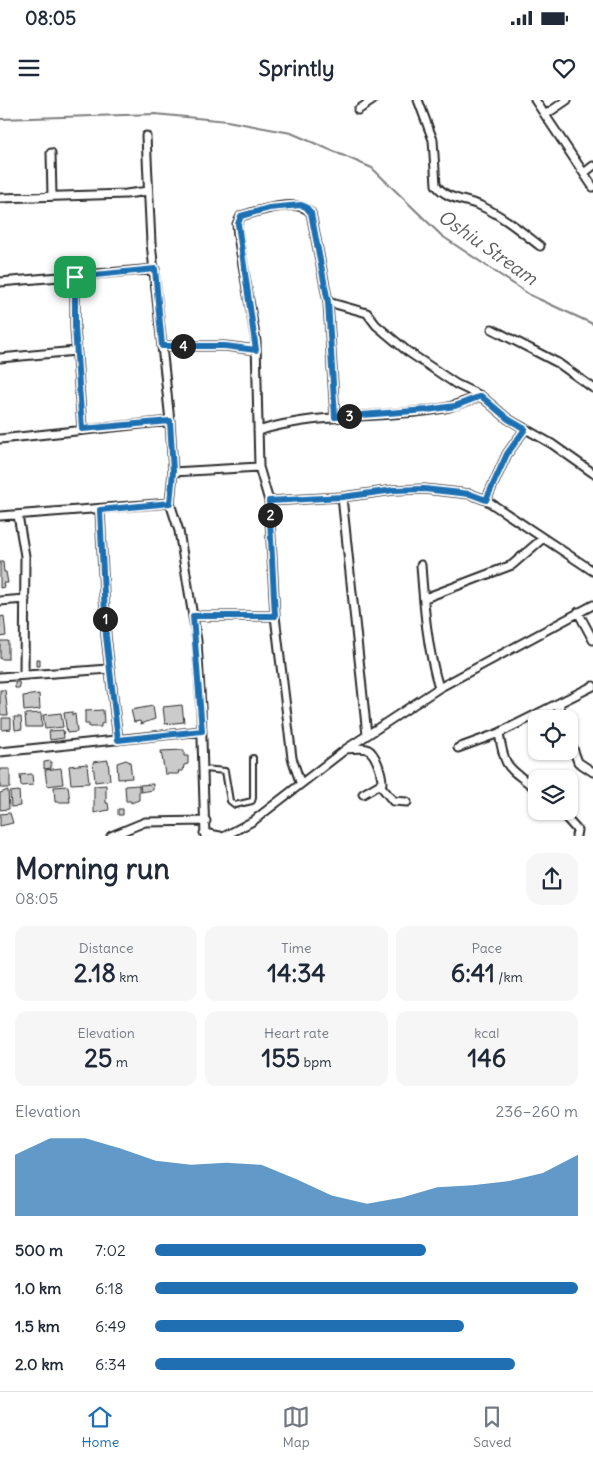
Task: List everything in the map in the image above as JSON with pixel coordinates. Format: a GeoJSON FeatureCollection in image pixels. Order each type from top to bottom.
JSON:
{"type":"FeatureCollection","features":[{"type":"Feature","properties":{"kind":"street"},"geometry":{"type":"LineString","coordinates":[[358,110],[373,100]]}},
{"type":"Feature","properties":{"kind":"street"},"geometry":{"type":"LineString","coordinates":[[418,100],[433,140],[436,184],[440,190],[459,200],[481,206],[509,222],[540,246]]}},
{"type":"Feature","properties":{"kind":"street"},"geometry":{"type":"LineString","coordinates":[[535,100],[593,187]]}},
{"type":"Feature","properties":{"kind":"street"},"geometry":{"type":"LineString","coordinates":[[545,115],[567,100]]}},
{"type":"Feature","properties":{"kind":"street"},"geometry":{"type":"LineString","coordinates":[[146,136],[148,191],[170,421],[173,472],[170,503],[180,532],[193,616],[204,769],[206,820],[204,834],[220,836]]}},
{"type":"Feature","properties":{"kind":"street"},"geometry":{"type":"LineString","coordinates":[[51,153],[52,196]]}},
{"type":"Feature","properties":{"kind":"street"},"geometry":{"type":"LineString","coordinates":[[584,173],[593,166]]}},
{"type":"Feature","properties":{"kind":"street"},"geometry":{"type":"LineString","coordinates":[[0,198],[148,191]]}},
{"type":"Feature","properties":{"kind":"street"},"geometry":{"type":"LineString","coordinates":[[300,782],[292,758],[275,616],[269,501],[259,466],[256,350],[238,236],[238,224],[241,216],[269,208],[301,205],[306,207],[311,213],[328,302],[335,417]]}},
{"type":"Feature","properties":{"kind":"street"},"geometry":{"type":"LineString","coordinates":[[0,282],[155,269]]}},
{"type":"Feature","properties":{"kind":"street"},"geometry":{"type":"LineString","coordinates":[[75,277],[76,351],[82,429]]}},
{"type":"Feature","properties":{"kind":"street"},"geometry":{"type":"LineString","coordinates":[[328,302],[367,313],[381,330],[407,351],[456,384],[481,396],[508,419],[552,444],[593,473]]}},
{"type":"Feature","properties":{"kind":"street"},"geometry":{"type":"LineString","coordinates":[[492,329],[558,363],[593,388]]}},
{"type":"Feature","properties":{"kind":"street"},"geometry":{"type":"LineString","coordinates":[[162,346],[225,346],[256,350]]}},
{"type":"Feature","properties":{"kind":"street"},"geometry":{"type":"LineString","coordinates":[[0,358],[76,351]]}},
{"type":"Feature","properties":{"kind":"street"},"geometry":{"type":"LineString","coordinates":[[258,431],[279,425],[335,417],[455,406],[481,396]]}},
{"type":"Feature","properties":{"kind":"street"},"geometry":{"type":"LineString","coordinates":[[0,439],[170,421]]}},
{"type":"Feature","properties":{"kind":"street"},"geometry":{"type":"LineString","coordinates":[[486,500],[507,454],[525,429]]}},
{"type":"Feature","properties":{"kind":"street"},"geometry":{"type":"LineString","coordinates":[[173,472],[259,466]]}},
{"type":"Feature","properties":{"kind":"street"},"geometry":{"type":"LineString","coordinates":[[269,501],[342,497],[394,490],[424,489],[470,494],[486,500],[593,571]]}},
{"type":"Feature","properties":{"kind":"street"},"geometry":{"type":"LineString","coordinates":[[342,497],[367,735]]}},
{"type":"Feature","properties":{"kind":"street"},"geometry":{"type":"LineString","coordinates":[[0,516],[100,510],[170,503]]}},
{"type":"Feature","properties":{"kind":"street"},"geometry":{"type":"LineString","coordinates":[[100,510],[109,669],[118,740]]}},
{"type":"Feature","properties":{"kind":"street"},"geometry":{"type":"LineString","coordinates":[[18,515],[24,556],[24,675]]}},
{"type":"Feature","properties":{"kind":"street"},"geometry":{"type":"LineString","coordinates":[[425,598],[512,566],[542,538]]}},
{"type":"Feature","properties":{"kind":"street"},"geometry":{"type":"LineString","coordinates":[[421,565],[431,662],[439,688]]}},
{"type":"Feature","properties":{"kind":"street"},"geometry":{"type":"LineString","coordinates":[[0,601],[25,599]]}},
{"type":"Feature","properties":{"kind":"street"},"geometry":{"type":"LineString","coordinates":[[225,836],[253,820],[300,782],[346,749],[439,688],[593,605]]}},
{"type":"Feature","properties":{"kind":"street"},"geometry":{"type":"LineString","coordinates":[[578,612],[593,640]]}},
{"type":"Feature","properties":{"kind":"street"},"geometry":{"type":"LineString","coordinates":[[193,616],[275,616]]}},
{"type":"Feature","properties":{"kind":"street"},"geometry":{"type":"LineString","coordinates":[[0,677],[109,669]]}},
{"type":"Feature","properties":{"kind":"street"},"geometry":{"type":"LineString","coordinates":[[458,748],[499,732],[593,686]]}},
{"type":"Feature","properties":{"kind":"street"},"geometry":{"type":"LineString","coordinates":[[559,703],[561,710]]}},
{"type":"Feature","properties":{"kind":"street"},"geometry":{"type":"LineString","coordinates":[[0,752],[202,731]]}},
{"type":"Feature","properties":{"kind":"street"},"geometry":{"type":"LineString","coordinates":[[499,732],[502,752],[509,769],[528,782]]}},
{"type":"Feature","properties":{"kind":"street"},"geometry":{"type":"LineString","coordinates":[[346,749],[362,748],[372,752],[382,777],[380,785],[363,794]]}},
{"type":"Feature","properties":{"kind":"street"},"geometry":{"type":"LineString","coordinates":[[577,760],[593,772]]}},
{"type":"Feature","properties":{"kind":"street"},"geometry":{"type":"LineString","coordinates":[[380,785],[393,801],[407,802]]}},
{"type":"Feature","properties":{"kind":"street"},"geometry":{"type":"LineString","coordinates":[[111,836],[145,822],[206,820]]}},
{"type":"Feature","properties":{"kind":"street"},"geometry":{"type":"LineString","coordinates":[[568,820],[577,830],[576,836]]}},
{"type":"Feature","properties":{"kind":"lane"},"geometry":{"type":"LineString","coordinates":[[204,769],[225,771],[230,801],[235,805],[252,801],[253,758]]}},
{"type":"Feature","properties":{"kind":"building"},"geometry":{"type":"Polygon","coordinates":[[[0,562],[3,562],[8,583],[3,583],[4,587],[0,588],[0,562]]]}},
{"type":"Feature","properties":{"kind":"building"},"geometry":{"type":"Polygon","coordinates":[[[4,616],[6,636],[0,637],[0,617],[4,616]]]}},
{"type":"Feature","properties":{"kind":"building"},"geometry":{"type":"Polygon","coordinates":[[[0,641],[8,641],[8,659],[0,659],[0,641]]]}},
{"type":"Feature","properties":{"kind":"building"},"geometry":{"type":"Polygon","coordinates":[[[36,659],[40,659],[40,666],[36,666],[36,659]]]}},
{"type":"Feature","properties":{"kind":"building"},"geometry":{"type":"Polygon","coordinates":[[[15,682],[19,682],[20,688],[15,688],[15,682]]]}},
{"type":"Feature","properties":{"kind":"building"},"geometry":{"type":"Polygon","coordinates":[[[0,690],[5,690],[8,715],[0,713],[0,690]]]}},
{"type":"Feature","properties":{"kind":"building"},"geometry":{"type":"Polygon","coordinates":[[[39,694],[40,709],[24,711],[23,696],[39,694]]]}},
{"type":"Feature","properties":{"kind":"building"},"geometry":{"type":"Polygon","coordinates":[[[182,705],[184,722],[165,724],[163,707],[182,705]]]}},
{"type":"Feature","properties":{"kind":"building"},"geometry":{"type":"Polygon","coordinates":[[[153,706],[155,719],[141,724],[140,721],[134,722],[131,710],[153,706]]]}},
{"type":"Feature","properties":{"kind":"building"},"geometry":{"type":"Polygon","coordinates":[[[103,710],[104,723],[101,724],[101,727],[89,727],[89,724],[85,724],[85,711],[103,710]]]}},
{"type":"Feature","properties":{"kind":"building"},"geometry":{"type":"Polygon","coordinates":[[[72,712],[72,715],[75,714],[77,732],[67,733],[64,713],[72,712]]]}},
{"type":"Feature","properties":{"kind":"building"},"geometry":{"type":"Polygon","coordinates":[[[41,713],[42,727],[26,727],[25,714],[41,713]]]}},
{"type":"Feature","properties":{"kind":"building"},"geometry":{"type":"Polygon","coordinates":[[[61,713],[63,727],[45,729],[43,715],[61,713]]]}},
{"type":"Feature","properties":{"kind":"building"},"geometry":{"type":"Polygon","coordinates":[[[14,717],[21,717],[22,729],[15,730],[14,717]]]}},
{"type":"Feature","properties":{"kind":"building"},"geometry":{"type":"Polygon","coordinates":[[[2,718],[11,718],[11,729],[2,730],[2,718]]]}},
{"type":"Feature","properties":{"kind":"building"},"geometry":{"type":"Polygon","coordinates":[[[63,730],[64,738],[50,740],[49,731],[63,730]]]}},
{"type":"Feature","properties":{"kind":"building"},"geometry":{"type":"Polygon","coordinates":[[[184,750],[184,756],[188,756],[188,764],[184,765],[183,771],[178,771],[179,774],[165,774],[161,751],[184,750]]]}},
{"type":"Feature","properties":{"kind":"building"},"geometry":{"type":"Polygon","coordinates":[[[108,760],[110,780],[95,782],[93,762],[108,760]]]}},
{"type":"Feature","properties":{"kind":"building"},"geometry":{"type":"Polygon","coordinates":[[[126,760],[130,762],[132,778],[118,779],[117,763],[126,760]]]}},
{"type":"Feature","properties":{"kind":"building"},"geometry":{"type":"Polygon","coordinates":[[[51,761],[51,768],[44,769],[44,762],[51,761]]]}},
{"type":"Feature","properties":{"kind":"building"},"geometry":{"type":"Polygon","coordinates":[[[87,764],[89,783],[71,784],[69,766],[87,764]]]}},
{"type":"Feature","properties":{"kind":"building"},"geometry":{"type":"Polygon","coordinates":[[[61,768],[63,784],[47,786],[45,770],[61,768]]]}},
{"type":"Feature","properties":{"kind":"building"},"geometry":{"type":"Polygon","coordinates":[[[0,769],[10,769],[10,788],[0,788],[0,769]]]}},
{"type":"Feature","properties":{"kind":"building"},"geometry":{"type":"Polygon","coordinates":[[[32,774],[33,785],[21,786],[20,775],[32,774]]]}},
{"type":"Feature","properties":{"kind":"building"},"geometry":{"type":"Polygon","coordinates":[[[153,784],[153,790],[141,792],[140,785],[153,784]]]}},
{"type":"Feature","properties":{"kind":"building"},"geometry":{"type":"Polygon","coordinates":[[[106,785],[106,803],[108,803],[109,810],[94,813],[94,786],[106,785]]]}},
{"type":"Feature","properties":{"kind":"building"},"geometry":{"type":"Polygon","coordinates":[[[139,785],[139,800],[131,803],[131,801],[126,801],[125,786],[139,785]]]}},
{"type":"Feature","properties":{"kind":"building"},"geometry":{"type":"Polygon","coordinates":[[[68,786],[70,802],[55,802],[54,787],[68,786]]]}},
{"type":"Feature","properties":{"kind":"building"},"geometry":{"type":"Polygon","coordinates":[[[8,790],[9,809],[0,810],[0,793],[8,790]]]}},
{"type":"Feature","properties":{"kind":"building"},"geometry":{"type":"Polygon","coordinates":[[[19,791],[20,806],[11,807],[10,792],[19,791]]]}},
{"type":"Feature","properties":{"kind":"building"},"geometry":{"type":"Polygon","coordinates":[[[118,809],[123,809],[123,815],[118,815],[118,809]]]}},
{"type":"Feature","properties":{"kind":"building"},"geometry":{"type":"Polygon","coordinates":[[[10,813],[13,823],[0,826],[0,814],[10,813]]]}},
{"type":"Feature","properties":{"kind":"waterway","name":"Oshiu Stream"},"geometry":{"type":"LineString","coordinates":[[0,119],[155,114],[227,121],[291,133],[372,168],[442,236],[530,295],[593,324]]}},
{"type":"Feature","properties":{"kind":"route"},"geometry":{"type":"LineString","coordinates":[[301,205],[306,207],[311,213],[328,302],[335,417],[445,408],[481,396],[508,419],[525,429],[507,454],[486,500],[470,494],[424,489],[394,490],[342,497],[269,501],[275,616],[193,616],[202,731],[118,740],[106,636],[100,510],[170,503],[173,472],[170,421],[82,429],[75,327],[75,277],[155,269],[162,346],[225,346],[256,350],[252,315],[238,236],[238,224],[241,216],[269,208],[301,205]]}}]}
